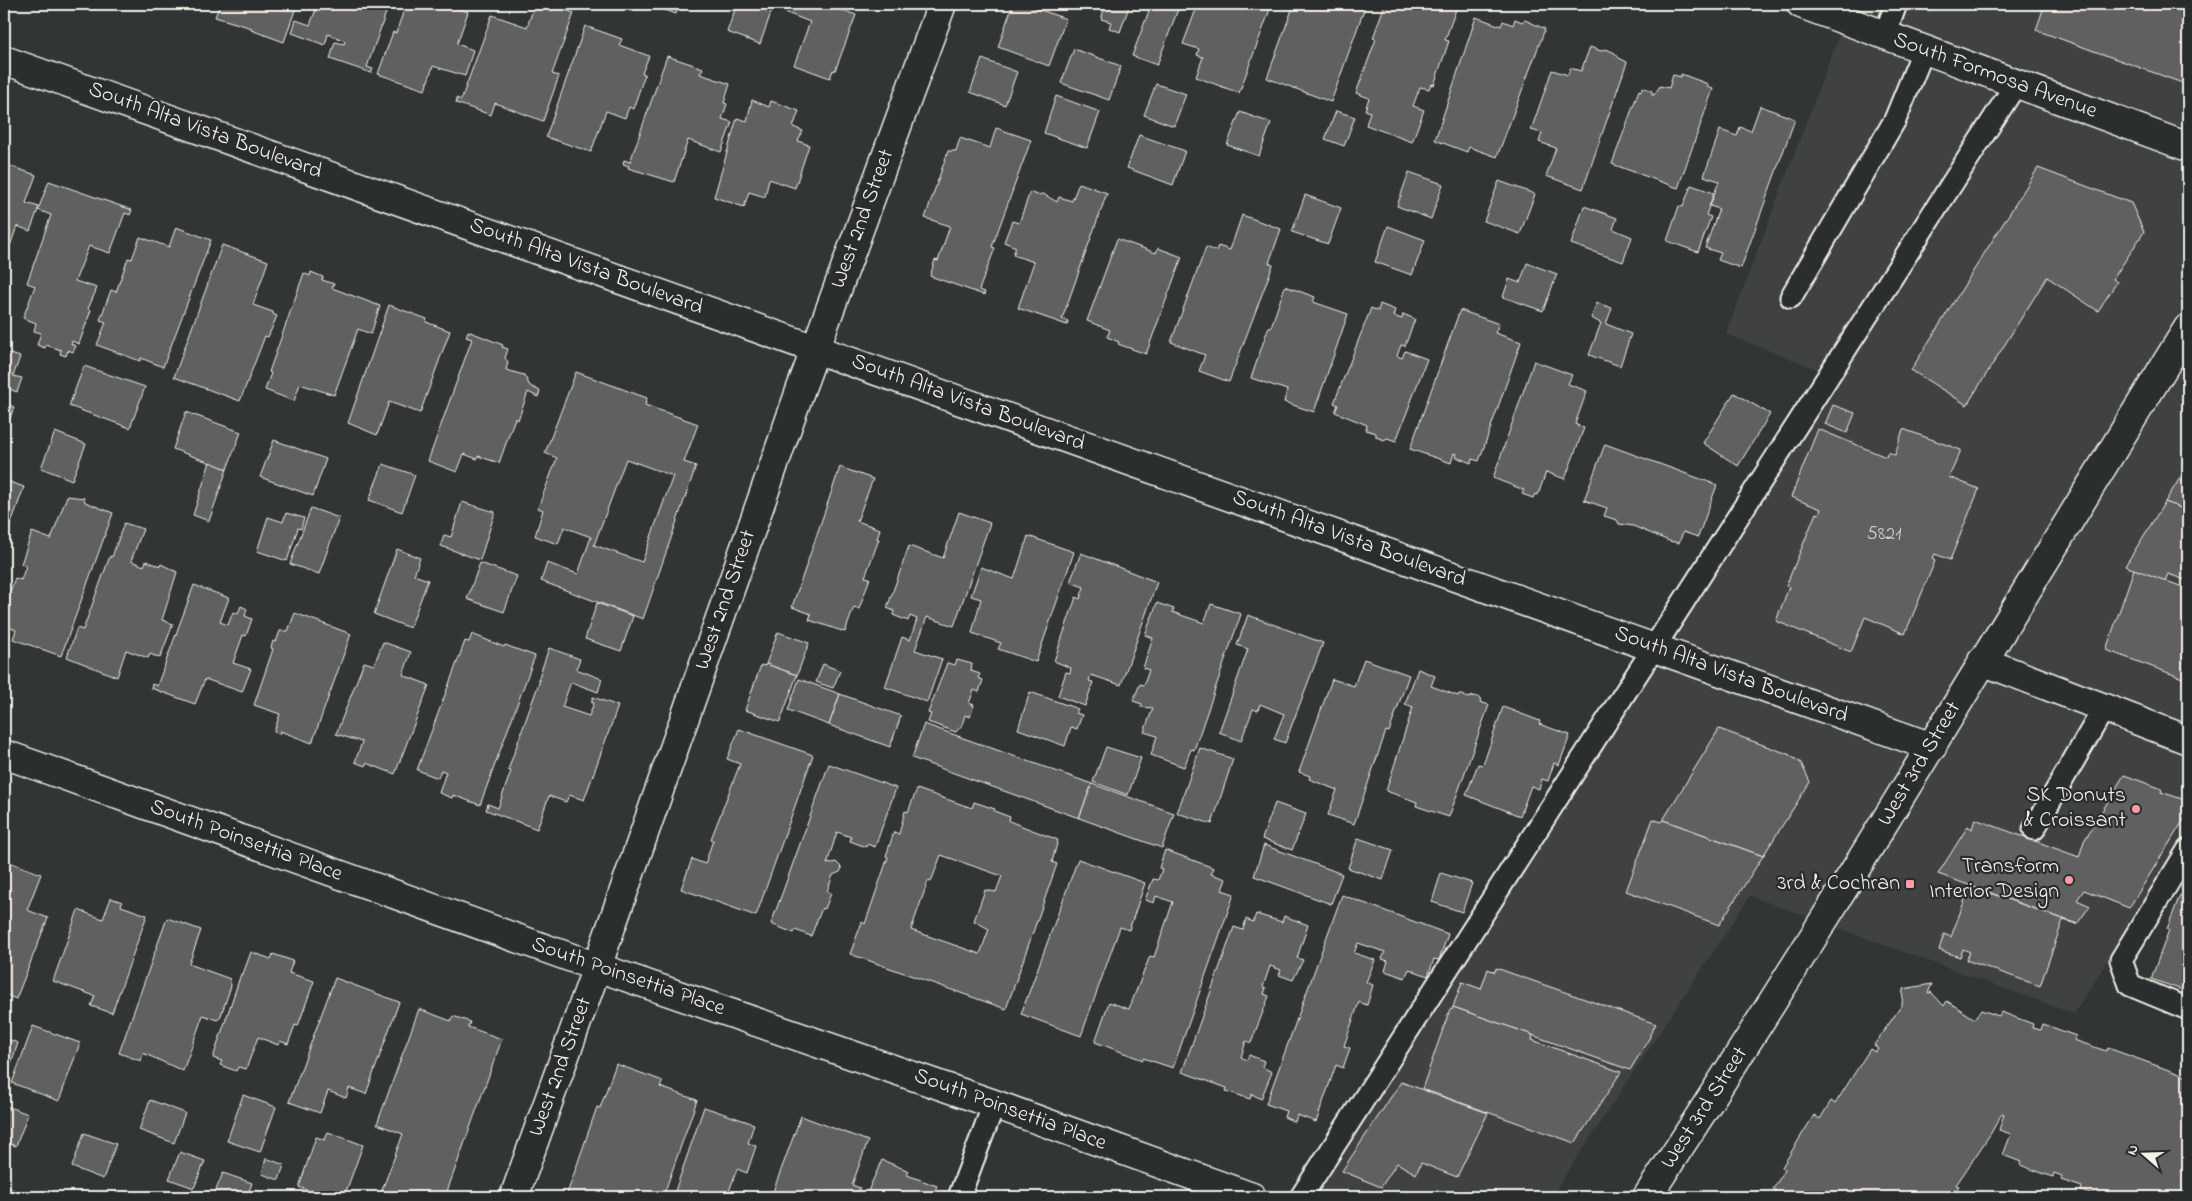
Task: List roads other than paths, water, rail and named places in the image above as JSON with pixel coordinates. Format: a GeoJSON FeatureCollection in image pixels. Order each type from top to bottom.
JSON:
{"type":"FeatureCollection","features":[{"type":"Feature","properties":{"kind":"street","name":"West 2nd Street"},"geometry":{"type":"LineString","coordinates":[[514,1197],[815,348],[942,4]]}},
{"type":"Feature","properties":{"kind":"street","name":"South Formosa Avenue"},"geometry":{"type":"LineString","coordinates":[[1801,4],[2188,147]]}},
{"type":"Feature","properties":{"kind":"street","name":"South Alta Vista Boulevard"},"geometry":{"type":"LineString","coordinates":[[4,60],[1932,747]]}},
{"type":"Feature","properties":{"kind":"street","name":"West 3rd Street"},"geometry":{"type":"LineString","coordinates":[[1647,1197],[1733,1066],[1932,747],[1982,661],[2188,328]]}},
{"type":"Feature","properties":{"kind":"street"},"geometry":{"type":"LineString","coordinates":[[1982,661],[2188,740]]}},
{"type":"Feature","properties":{"kind":"street","name":"South Poinsettia Place"},"geometry":{"type":"LineString","coordinates":[[4,754],[597,967],[994,1104],[1252,1197]]}},
{"type":"Feature","properties":{"kind":"lane"},"geometry":{"type":"LineString","coordinates":[[1885,35],[1896,4]]}},
{"type":"Feature","properties":{"kind":"lane"},"geometry":{"type":"LineString","coordinates":[[1791,297],[1895,120],[1924,49]]}},
{"type":"Feature","properties":{"kind":"lane"},"geometry":{"type":"LineString","coordinates":[[1301,1197],[2016,84]]}},
{"type":"Feature","properties":{"kind":"lane"},"geometry":{"type":"LineString","coordinates":[[2034,828],[2104,708]]}},
{"type":"Feature","properties":{"kind":"lane"},"geometry":{"type":"LineString","coordinates":[[2188,850],[2121,960],[2130,985],[2188,1010]]}},
{"type":"Feature","properties":{"kind":"lane"},"geometry":{"type":"LineString","coordinates":[[958,1197],[994,1104]]}},
{"type":"Feature","properties":{"kind":"place","name":"SK Donuts & Croissant"},"geometry":{"type":"Point","coordinates":[2136,809]}},
{"type":"Feature","properties":{"kind":"place","name":"Transform Interior Design"},"geometry":{"type":"Point","coordinates":[2069,880]}},
{"type":"Feature","properties":{"kind":"place","name":"3rd & Cochran"},"geometry":{"type":"Point","coordinates":[1910,884]}}]}
